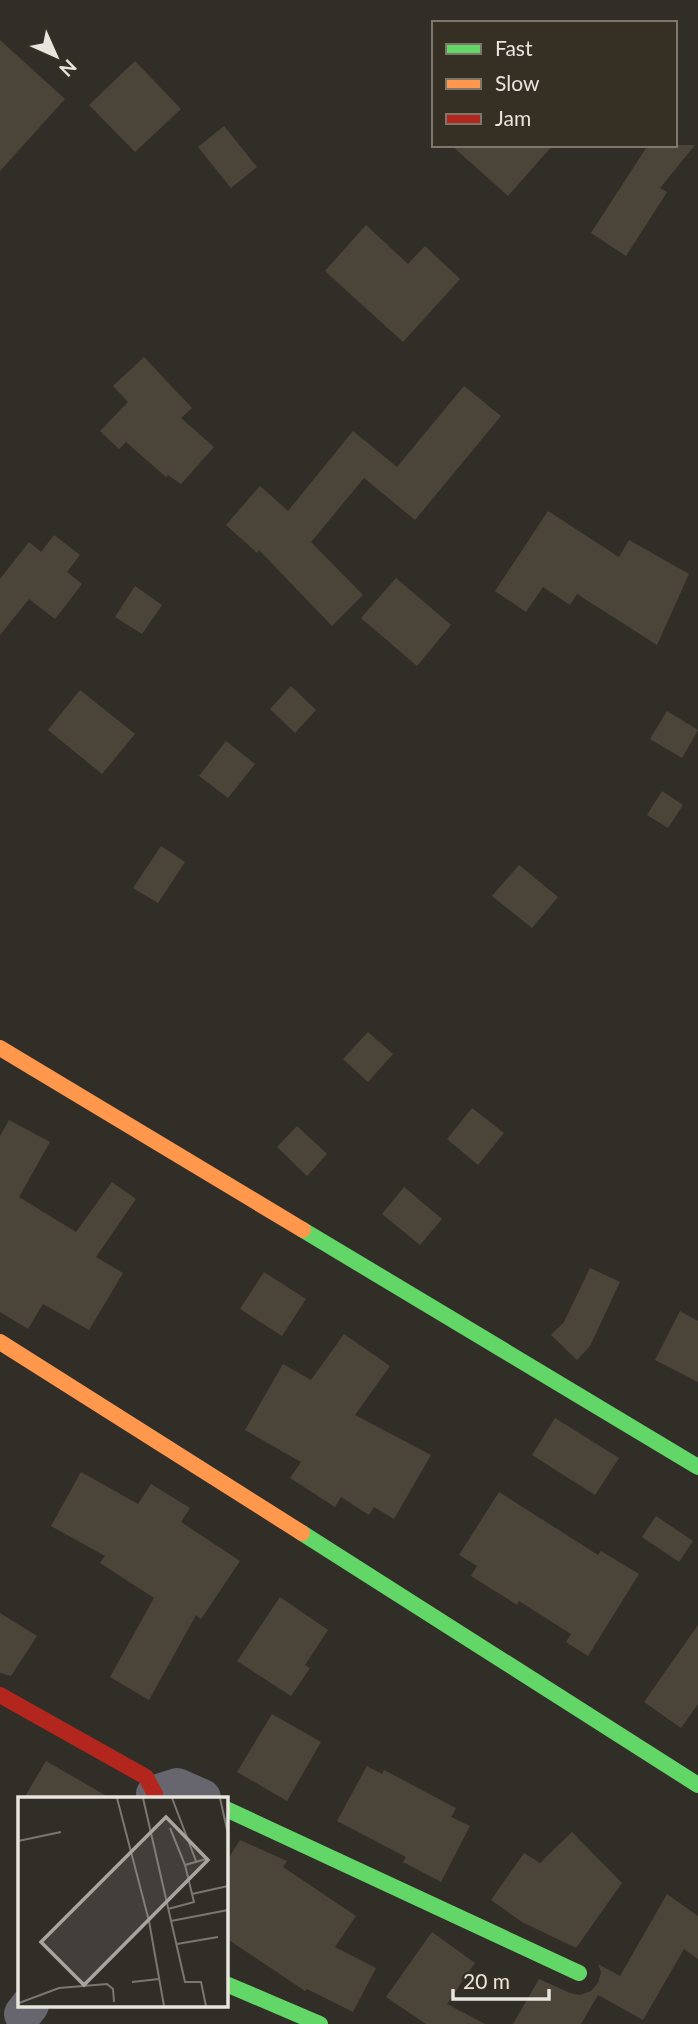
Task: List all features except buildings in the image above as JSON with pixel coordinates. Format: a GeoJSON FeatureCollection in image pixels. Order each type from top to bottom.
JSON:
{"type":"FeatureCollection","features":[{"type":"Feature","properties":{"kind":"street"},"geometry":{"type":"LineString","coordinates":[[0,1048],[698,1467]]}},
{"type":"Feature","properties":{"kind":"street"},"geometry":{"type":"LineString","coordinates":[[0,1342],[698,1785]]}},
{"type":"Feature","properties":{"kind":"street"},"geometry":{"type":"LineString","coordinates":[[0,1695],[146,1777],[155,1796],[177,1787],[200,1797]]}},
{"type":"Feature","properties":{"kind":"street"},"geometry":{"type":"LineString","coordinates":[[228,1811],[579,1973]]}},
{"type":"Feature","properties":{"kind":"street"},"geometry":{"type":"LineString","coordinates":[[228,1985],[320,2024]]}},
{"type":"Feature","properties":{"kind":"traffic: fast"},"geometry":{"type":"LineString","coordinates":[[303,1230],[698,1467]]}},
{"type":"Feature","properties":{"kind":"traffic: fast"},"geometry":{"type":"LineString","coordinates":[[302,1533],[698,1785]]}},
{"type":"Feature","properties":{"kind":"traffic: fast"},"geometry":{"type":"LineString","coordinates":[[228,1810],[579,1973]]}},
{"type":"Feature","properties":{"kind":"traffic: fast"},"geometry":{"type":"LineString","coordinates":[[228,1985],[320,2024]]}},
{"type":"Feature","properties":{"kind":"traffic: slow"},"geometry":{"type":"LineString","coordinates":[[0,1048],[303,1230]]}},
{"type":"Feature","properties":{"kind":"traffic: slow"},"geometry":{"type":"LineString","coordinates":[[0,1342],[302,1533]]}},
{"type":"Feature","properties":{"kind":"traffic: jam"},"geometry":{"type":"LineString","coordinates":[[0,1695],[146,1777],[154,1797]]}}]}
